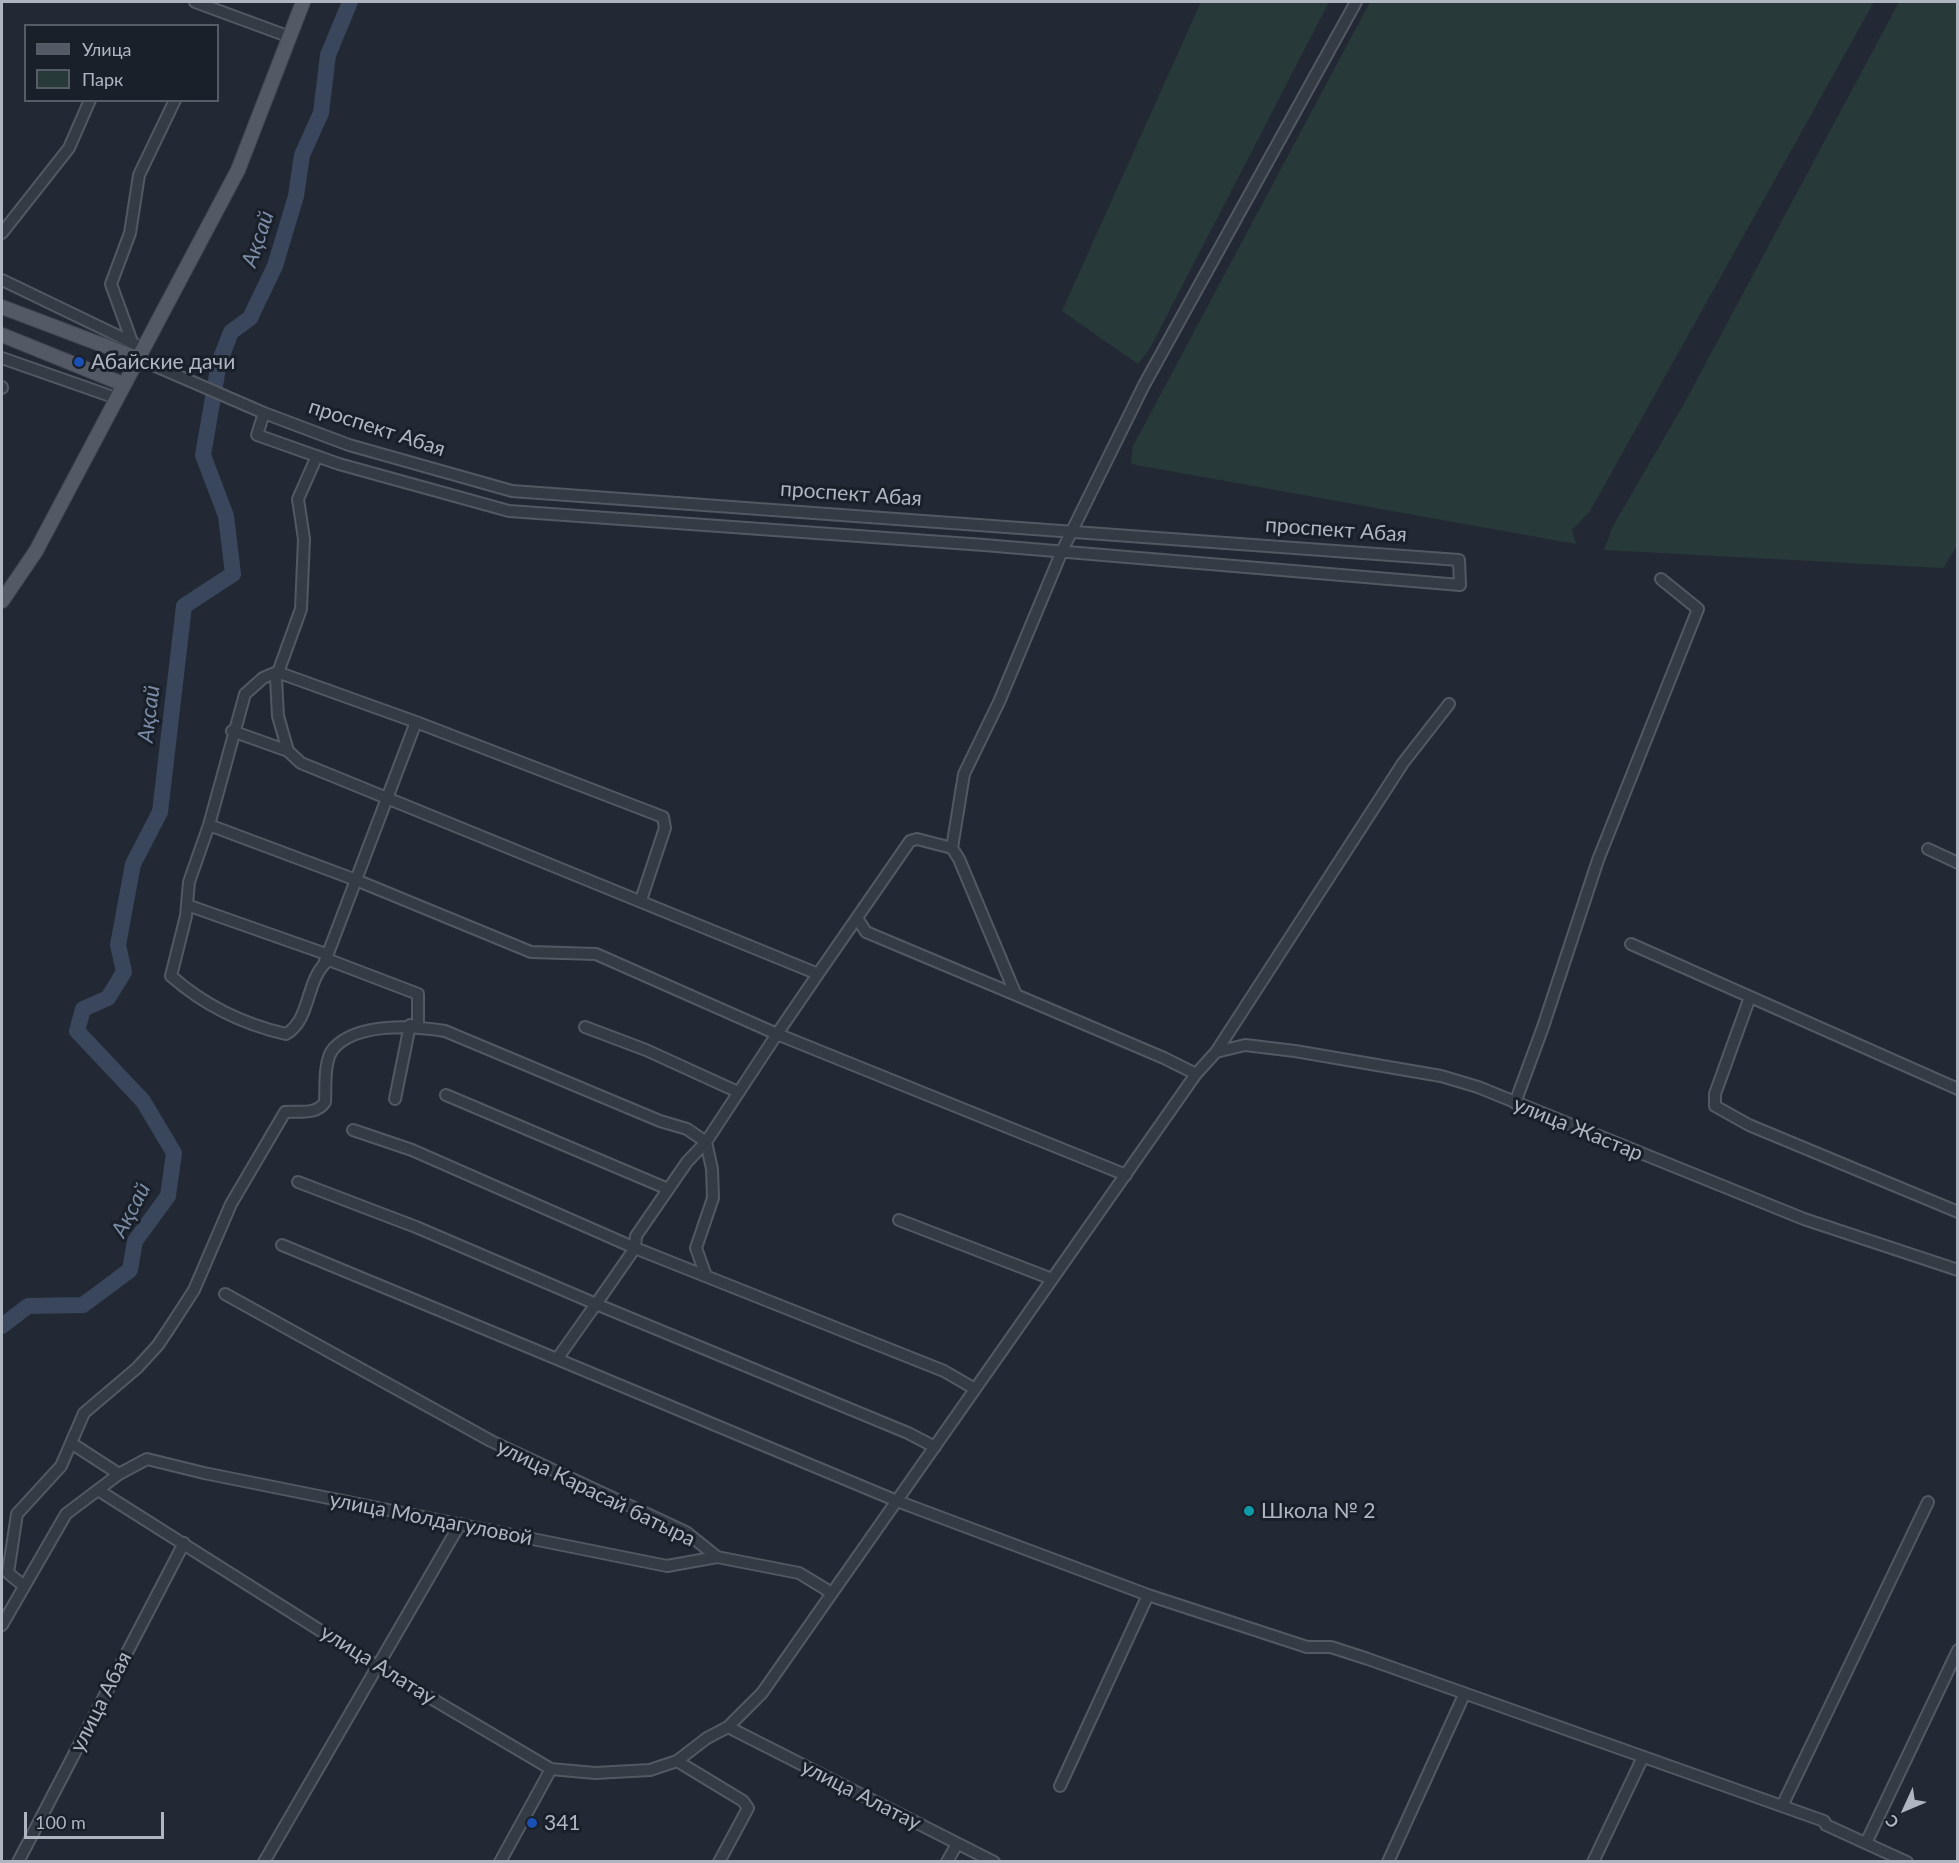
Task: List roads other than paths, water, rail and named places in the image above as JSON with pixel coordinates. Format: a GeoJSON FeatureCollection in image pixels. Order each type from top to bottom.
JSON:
{"type":"FeatureCollection","features":[{"type":"Feature","properties":{"kind":"main road"},"geometry":{"type":"LineString","coordinates":[[2,601],[36,551],[116,398],[137,350],[238,170],[303,2]]}},
{"type":"Feature","properties":{"kind":"main road","name":"проспект Абая"},"geometry":{"type":"LineString","coordinates":[[2,307],[96,345],[137,350]]}},
{"type":"Feature","properties":{"kind":"main road"},"geometry":{"type":"LineString","coordinates":[[2,335],[123,384]]}},
{"type":"Feature","properties":{"kind":"street"},"geometry":{"type":"LineString","coordinates":[[195,2],[290,37]]}},
{"type":"Feature","properties":{"kind":"street"},"geometry":{"type":"LineString","coordinates":[[1016,995],[959,859],[952,848],[964,774],[1015,666],[1062,551],[1144,385],[1356,2]]}},
{"type":"Feature","properties":{"kind":"street"},"geometry":{"type":"LineString","coordinates":[[2,232],[5,221],[69,148],[89,102]]}},
{"type":"Feature","properties":{"kind":"street"},"geometry":{"type":"LineString","coordinates":[[137,350],[111,284],[130,233],[139,175],[174,102]]}},
{"type":"Feature","properties":{"kind":"street"},"geometry":{"type":"LineString","coordinates":[[2,280],[137,350]]}},
{"type":"Feature","properties":{"kind":"street","name":"проспект Абая"},"geometry":{"type":"LineString","coordinates":[[137,350],[165,369],[264,413],[349,445],[512,491],[1459,560],[1460,585],[1062,551],[509,512],[317,456],[257,435],[264,413]]}},
{"type":"Feature","properties":{"kind":"street"},"geometry":{"type":"LineString","coordinates":[[2,358],[116,398]]}},
{"type":"Feature","properties":{"kind":"street"},"geometry":{"type":"LineString","coordinates":[[288,751],[278,716],[277,672],[301,609],[304,539],[298,499],[317,456]]}},
{"type":"Feature","properties":{"kind":"street"},"geometry":{"type":"LineString","coordinates":[[1515,1103],[1543,1027],[1598,860],[1698,609],[1661,579]]}},
{"type":"Feature","properties":{"kind":"street"},"geometry":{"type":"LineString","coordinates":[[416,722],[297,1028],[286,1034],[263,1029],[231,1016],[197,998],[171,976],[187,905],[189,882],[209,825],[232,731],[244,694],[263,678],[277,672],[416,722],[663,818],[666,828],[641,900]]}},
{"type":"Feature","properties":{"kind":"street"},"geometry":{"type":"LineString","coordinates":[[719,1862],[748,1808],[743,1801],[677,1761],[707,1738],[728,1727],[762,1694],[1196,1074],[1216,1052],[1403,763],[1449,704]]}},
{"type":"Feature","properties":{"kind":"street"},"geometry":{"type":"LineString","coordinates":[[232,731],[288,751],[302,763],[818,974]]}},
{"type":"Feature","properties":{"kind":"street"},"geometry":{"type":"LineString","coordinates":[[209,825],[356,880],[531,952],[596,954],[777,1034],[1126,1175]]}},
{"type":"Feature","properties":{"kind":"street"},"geometry":{"type":"LineString","coordinates":[[557,1359],[635,1248],[636,1236],[668,1189],[706,1142],[777,1034],[910,841],[917,839],[952,848]]}},
{"type":"Feature","properties":{"kind":"street"},"geometry":{"type":"LineString","coordinates":[[1928,849],[1958,863]]}},
{"type":"Feature","properties":{"kind":"street"},"geometry":{"type":"LineString","coordinates":[[187,905],[418,994],[414,1026],[395,1099]]}},
{"type":"Feature","properties":{"kind":"street"},"geometry":{"type":"LineString","coordinates":[[857,918],[866,932],[1164,1058],[1196,1074]]}},
{"type":"Feature","properties":{"kind":"street"},"geometry":{"type":"LineString","coordinates":[[1631,944],[1958,1089]]}},
{"type":"Feature","properties":{"kind":"street"},"geometry":{"type":"LineString","coordinates":[[1750,997],[1714,1094],[1715,1106],[1749,1125],[1958,1212]]}},
{"type":"Feature","properties":{"kind":"street"},"geometry":{"type":"LineString","coordinates":[[24,1586],[8,1573],[15,1521],[21,1509],[61,1466],[84,1413],[136,1368],[158,1345],[194,1290],[231,1204],[285,1112],[317,1111],[325,1102],[327,1062],[333,1048],[358,1034],[414,1026],[446,1031],[649,1117],[687,1129],[706,1142],[712,1168],[713,1198],[696,1248],[706,1276]]}},
{"type":"Feature","properties":{"kind":"street"},"geometry":{"type":"LineString","coordinates":[[585,1027],[646,1050],[738,1092]]}},
{"type":"Feature","properties":{"kind":"street","name":"улица Жастар"},"geometry":{"type":"LineString","coordinates":[[1216,1052],[1245,1045],[1295,1051],[1441,1076],[1515,1103],[1804,1219],[1958,1270]]}},
{"type":"Feature","properties":{"kind":"street"},"geometry":{"type":"LineString","coordinates":[[447,1095],[668,1189]]}},
{"type":"Feature","properties":{"kind":"street"},"geometry":{"type":"LineString","coordinates":[[353,1130],[412,1150],[635,1248],[944,1371],[975,1389]]}},
{"type":"Feature","properties":{"kind":"street"},"geometry":{"type":"LineString","coordinates":[[298,1182],[416,1227],[908,1433],[934,1447]]}},
{"type":"Feature","properties":{"kind":"street"},"geometry":{"type":"LineString","coordinates":[[899,1220],[1052,1279]]}},
{"type":"Feature","properties":{"kind":"street"},"geometry":{"type":"LineString","coordinates":[[282,1245],[897,1501],[1148,1595],[1307,1647],[1333,1647],[1824,1821],[1826,1825],[1907,1862]]}},
{"type":"Feature","properties":{"kind":"street","name":"улица Карасай батыра"},"geometry":{"type":"LineString","coordinates":[[225,1294],[491,1441],[686,1532],[717,1557],[799,1574],[832,1593]]}},
{"type":"Feature","properties":{"kind":"street"},"geometry":{"type":"LineString","coordinates":[[2,1625],[66,1514],[119,1474],[71,1443]]}},
{"type":"Feature","properties":{"kind":"street","name":"улица Молдагуловой"},"geometry":{"type":"LineString","coordinates":[[119,1474],[147,1458],[204,1473],[667,1566],[717,1557]]}},
{"type":"Feature","properties":{"kind":"street","name":"улица Алатау"},"geometry":{"type":"LineString","coordinates":[[98,1490],[378,1666],[551,1769],[595,1773],[650,1770],[677,1761]]}},
{"type":"Feature","properties":{"kind":"street"},"geometry":{"type":"LineString","coordinates":[[1782,1806],[1928,1502]]}},
{"type":"Feature","properties":{"kind":"street"},"geometry":{"type":"LineString","coordinates":[[264,1862],[460,1524]]}},
{"type":"Feature","properties":{"kind":"street","name":"улица Абая"},"geometry":{"type":"LineString","coordinates":[[18,1862],[183,1543]]}},
{"type":"Feature","properties":{"kind":"street"},"geometry":{"type":"LineString","coordinates":[[1060,1786],[1148,1595]]}},
{"type":"Feature","properties":{"kind":"street"},"geometry":{"type":"LineString","coordinates":[[1866,1843],[1958,1650]]}},
{"type":"Feature","properties":{"kind":"street"},"geometry":{"type":"LineString","coordinates":[[1388,1862],[1464,1695]]}},
{"type":"Feature","properties":{"kind":"street","name":"улица Алатау"},"geometry":{"type":"LineString","coordinates":[[728,1727],[994,1862]]}},
{"type":"Feature","properties":{"kind":"street"},"geometry":{"type":"LineString","coordinates":[[1593,1862],[1643,1757]]}},
{"type":"Feature","properties":{"kind":"street"},"geometry":{"type":"LineString","coordinates":[[500,1862],[551,1769]]}},
{"type":"Feature","properties":{"kind":"street"},"geometry":{"type":"LineString","coordinates":[[947,1862],[957,1844]]}},
{"type":"Feature","properties":{"kind":"waterway","name":"Ақсай"},"geometry":{"type":"LineString","coordinates":[[2,1326],[28,1306],[83,1305],[130,1270],[135,1241],[168,1196],[174,1153],[143,1101],[77,1031],[83,1009],[108,998],[124,972],[118,945],[133,864],[160,812],[184,606],[233,574],[226,516],[203,455],[219,363],[231,332],[250,318],[275,266],[296,196],[302,155],[321,113],[328,55],[350,2]]}},
{"type":"Feature","properties":{"kind":"place","name":"Абайские дачи"},"geometry":{"type":"Point","coordinates":[79,362]}},
{"type":"Feature","properties":{"kind":"place","name":"Школа № 2"},"geometry":{"type":"Point","coordinates":[1249,1511]}},
{"type":"Feature","properties":{"kind":"place","name":"341"},"geometry":{"type":"Point","coordinates":[532,1823]}}]}
